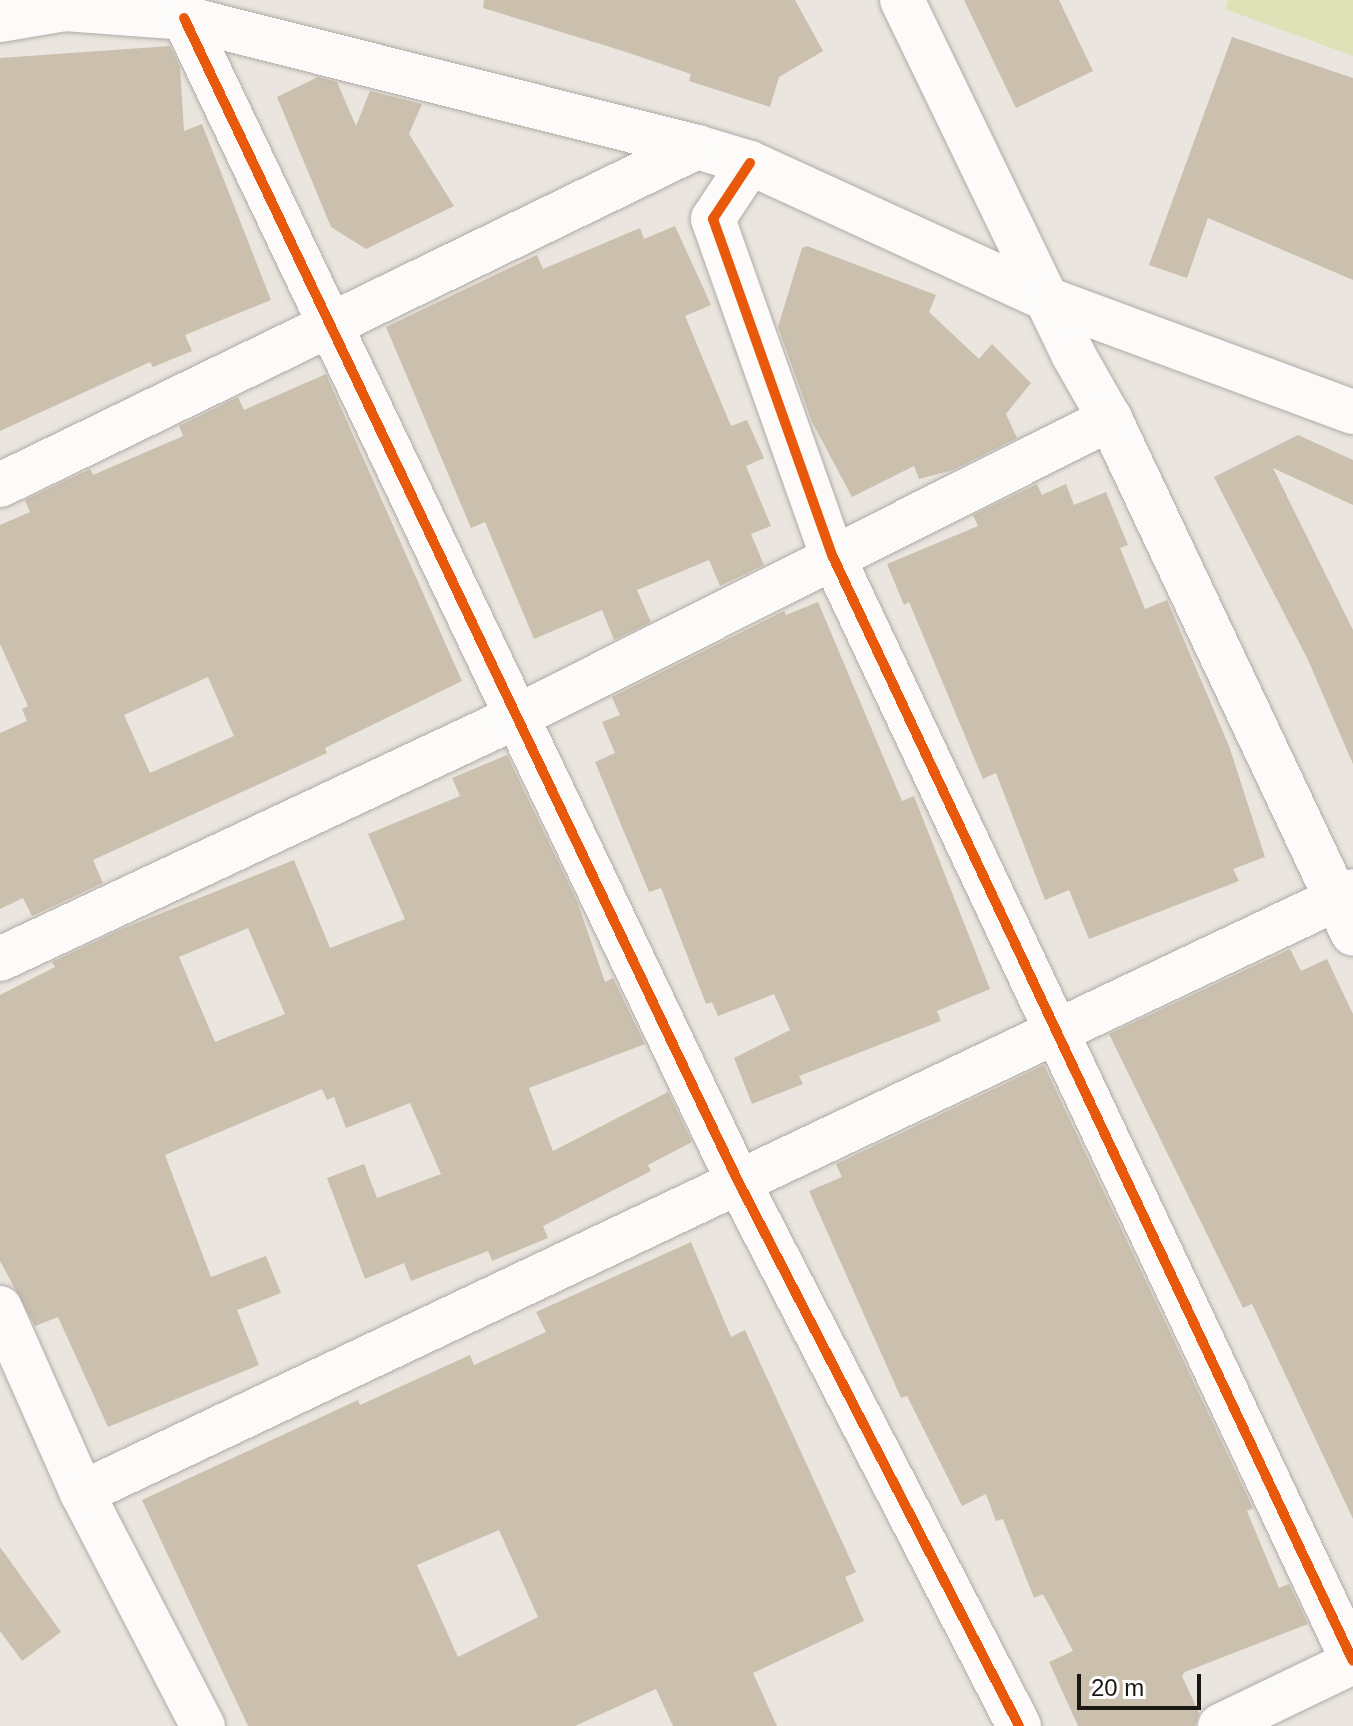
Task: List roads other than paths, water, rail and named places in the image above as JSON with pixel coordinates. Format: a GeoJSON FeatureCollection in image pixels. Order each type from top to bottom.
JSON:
{"type":"FeatureCollection","features":[{"type":"Feature","properties":{"kind":"street"},"geometry":{"type":"LineString","coordinates":[[82,1493],[1054,1031],[1347,908],[902,0]]}},
{"type":"Feature","properties":{"kind":"street"},"geometry":{"type":"LineString","coordinates":[[0,20],[65,9],[184,18],[697,147],[750,163],[1047,299],[1353,412]]}},
{"type":"Feature","properties":{"kind":"street"},"geometry":{"type":"LineString","coordinates":[[184,18],[738,1181],[1019,1726]]}},
{"type":"Feature","properties":{"kind":"street"},"geometry":{"type":"LineString","coordinates":[[0,485],[697,147]]}},
{"type":"Feature","properties":{"kind":"street"},"geometry":{"type":"LineString","coordinates":[[750,163],[713,219],[833,557],[1353,1661],[1220,1726]]}},
{"type":"Feature","properties":{"kind":"street"},"geometry":{"type":"LineString","coordinates":[[0,959],[516,717],[1110,419]]}},
{"type":"Feature","properties":{"kind":"street"},"geometry":{"type":"LineString","coordinates":[[0,1308],[82,1493],[203,1726]]}}]}
